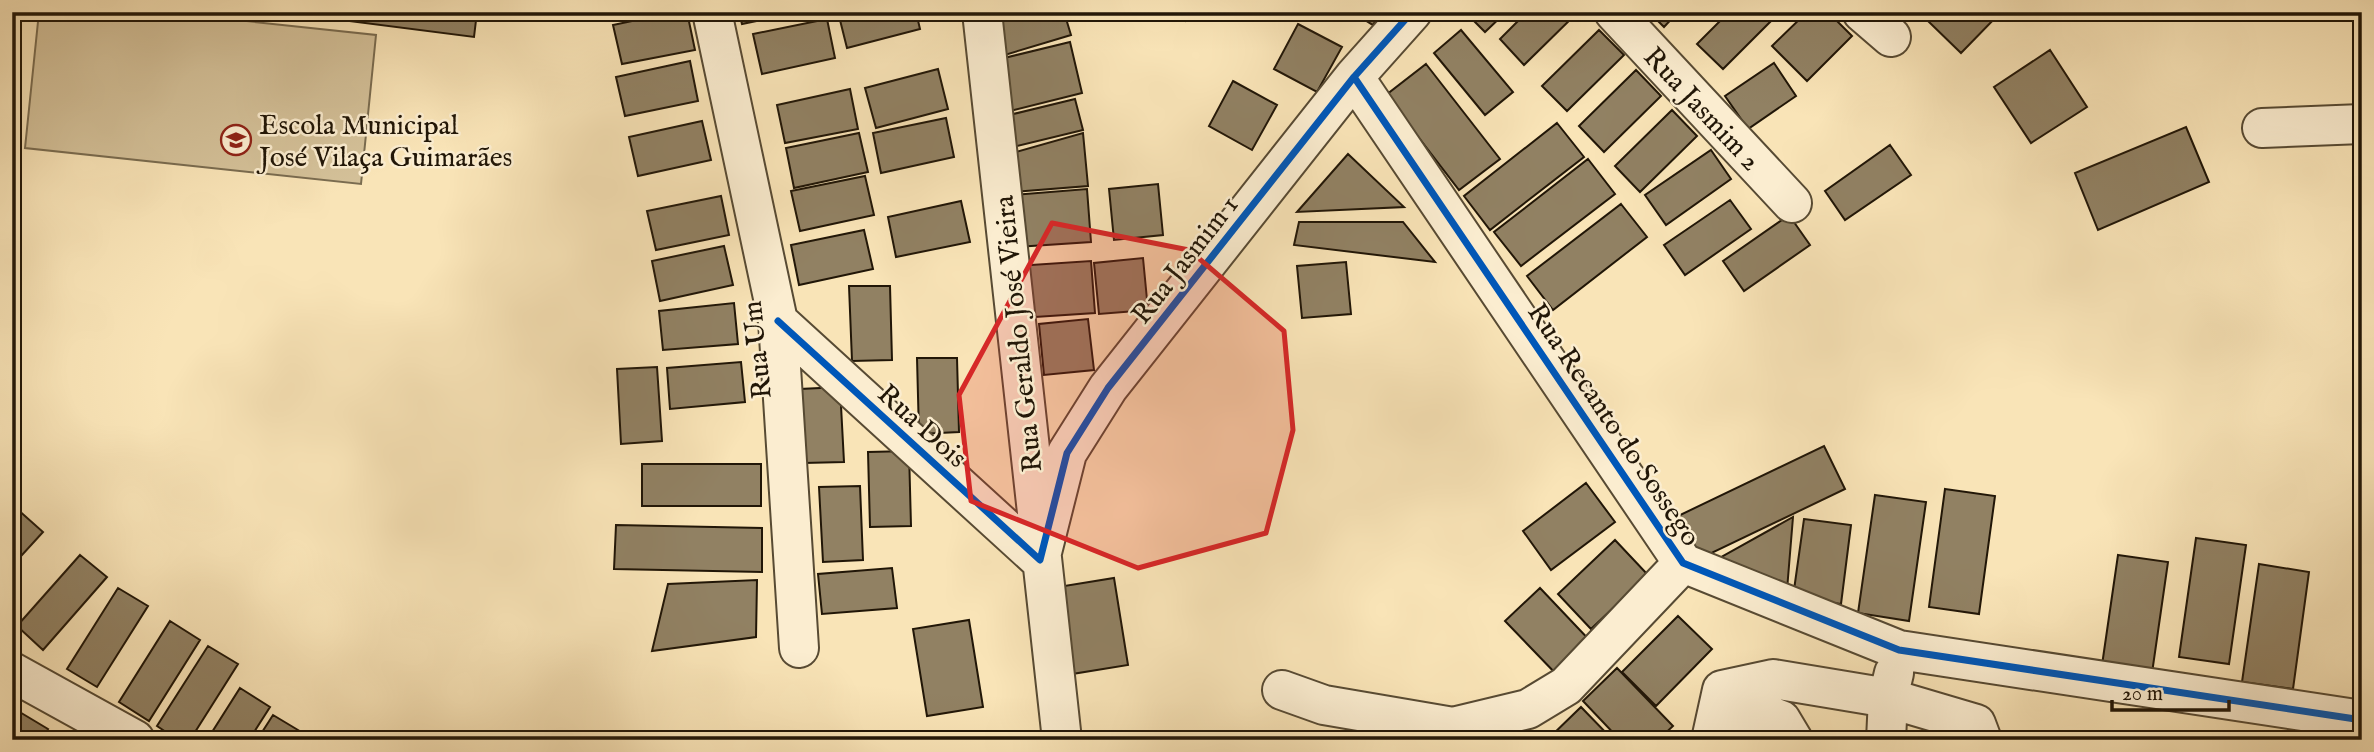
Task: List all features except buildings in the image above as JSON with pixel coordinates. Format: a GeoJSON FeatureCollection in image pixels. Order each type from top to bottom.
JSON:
{"type":"FeatureCollection","features":[{"type":"Feature","properties":{"kind":"street","name":"Rua Um"},"geometry":{"type":"LineString","coordinates":[[712,12],[778,321],[799,648]]}},
{"type":"Feature","properties":{"kind":"street","name":"Rua Geraldo José Vieira"},"geometry":{"type":"LineString","coordinates":[[982,12],[1040,560],[1062,740]]}},
{"type":"Feature","properties":{"kind":"street","name":"Rua Jasmim 1"},"geometry":{"type":"LineString","coordinates":[[1040,560],[1067,453],[1108,388],[1354,77],[1412,12]]}},
{"type":"Feature","properties":{"kind":"street","name":"Rua Jasmim 2"},"geometry":{"type":"LineString","coordinates":[[1614,12],[1792,203]]}},
{"type":"Feature","properties":{"kind":"street"},"geometry":{"type":"LineString","coordinates":[[1862,12],[1891,37]]}},
{"type":"Feature","properties":{"kind":"street","name":"Rua Recanto do Sossego"},"geometry":{"type":"LineString","coordinates":[[1354,77],[1683,563],[1899,650],[2362,720]]}},
{"type":"Feature","properties":{"kind":"street"},"geometry":{"type":"LineString","coordinates":[[2262,128],[2362,124]]}},
{"type":"Feature","properties":{"kind":"street","name":"Rua Dois"},"geometry":{"type":"LineString","coordinates":[[778,321],[1040,560]]}},
{"type":"Feature","properties":{"kind":"street"},"geometry":{"type":"LineString","coordinates":[[1282,690],[1324,705],[1453,727],[1528,709],[1566,685],[1683,563]]}},
{"type":"Feature","properties":{"kind":"street"},"geometry":{"type":"LineString","coordinates":[[1886,740],[1888,698],[1899,650]]}},
{"type":"Feature","properties":{"kind":"street"},"geometry":{"type":"LineString","coordinates":[[12,672],[135,740]]}},
{"type":"Feature","properties":{"kind":"street"},"geometry":{"type":"LineString","coordinates":[[1711,740],[1722,690],[1773,679],[1888,698],[1976,724],[1982,740]]}},
{"type":"Feature","properties":{"kind":"street"},"geometry":{"type":"LineString","coordinates":[[1720,740],[1733,719],[1757,711],[1781,720],[1793,740]]}},
{"type":"Feature","properties":{"kind":"highlighted area"},"geometry":{"type":"Polygon","coordinates":[[[1052,223],[1189,250],[1284,331],[1293,430],[1266,533],[1138,568],[971,501],[959,395],[1052,223]]]}},
{"type":"Feature","properties":{"kind":"shaded area"},"geometry":{"type":"Polygon","coordinates":[[[39,12],[162,12],[376,35],[361,184],[25,148],[39,12]]]}},
{"type":"Feature","properties":{"kind":"cycle path"},"geometry":{"type":"LineString","coordinates":[[778,321],[1040,560],[1067,453],[1108,388],[1354,77],[1412,12]]}},
{"type":"Feature","properties":{"kind":"cycle path"},"geometry":{"type":"LineString","coordinates":[[1354,77],[1683,563],[1899,650],[2362,720]]}},
{"type":"Feature","properties":{"kind":"place","name":"Escola Municipal José Vilaça Guimarães"},"geometry":{"type":"Point","coordinates":[236,140]}}]}
